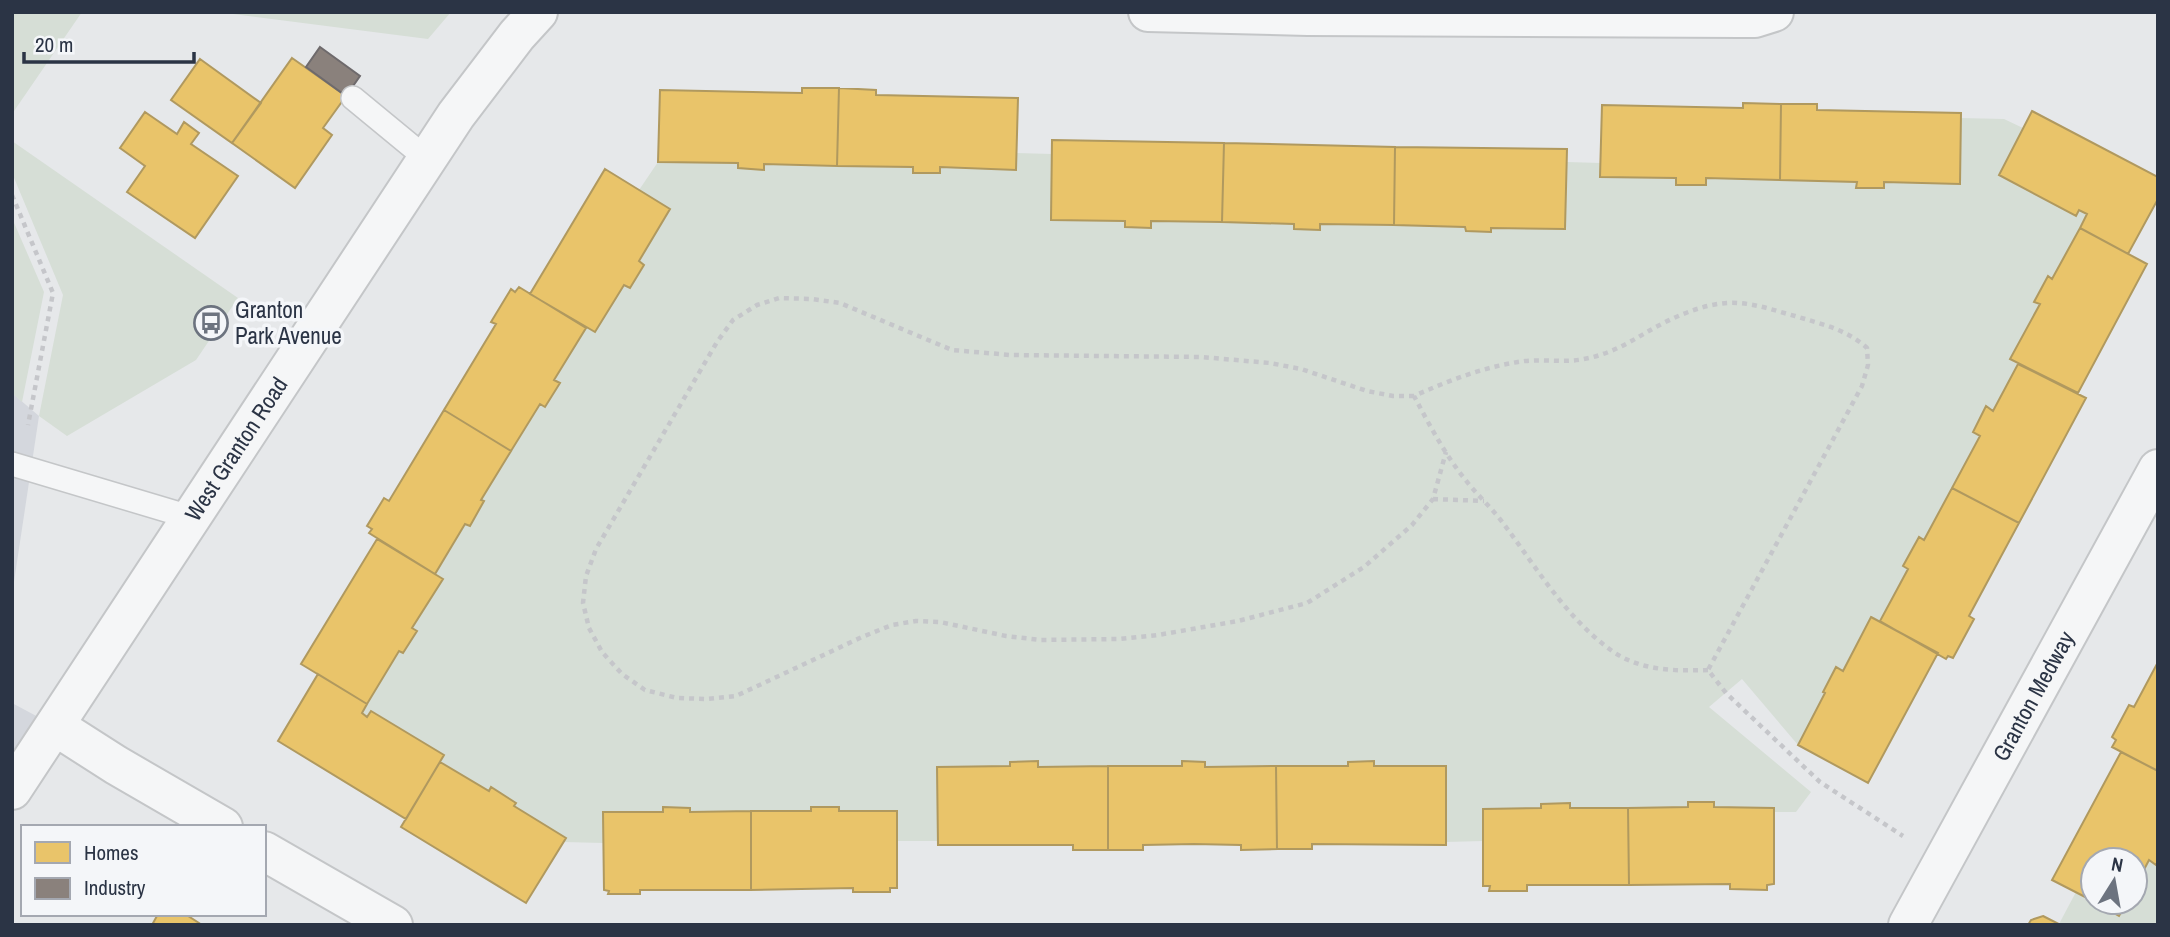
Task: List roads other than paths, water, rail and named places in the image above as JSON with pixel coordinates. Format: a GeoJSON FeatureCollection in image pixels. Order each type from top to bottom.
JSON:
{"type":"FeatureCollection","features":[{"type":"Feature","properties":{"kind":"street","name":"West Granton Road"},"geometry":{"type":"LineString","coordinates":[[13,787],[456,116],[517,34],[538,12]]}},
{"type":"Feature","properties":{"kind":"street"},"geometry":{"type":"LineString","coordinates":[[1147,12],[1322,16],[1755,18],[1774,12]]}},
{"type":"Feature","properties":{"kind":"street","name":"Granton Medway"},"geometry":{"type":"LineString","coordinates":[[1908,925],[2158,469]]}},
{"type":"Feature","properties":{"kind":"street"},"geometry":{"type":"LineString","coordinates":[[55,726],[220,825]]}},
{"type":"Feature","properties":{"kind":"street"},"geometry":{"type":"LineString","coordinates":[[266,852],[393,925]]}},
{"type":"Feature","properties":{"kind":"lane"},"geometry":{"type":"LineString","coordinates":[[354,97],[428,159]]}},
{"type":"Feature","properties":{"kind":"lane"},"geometry":{"type":"LineString","coordinates":[[16,465],[193,517]]}},
{"type":"Feature","properties":{"kind":"place","name":"Granton Park Avenue"},"geometry":{"type":"Point","coordinates":[211,323]}}]}
